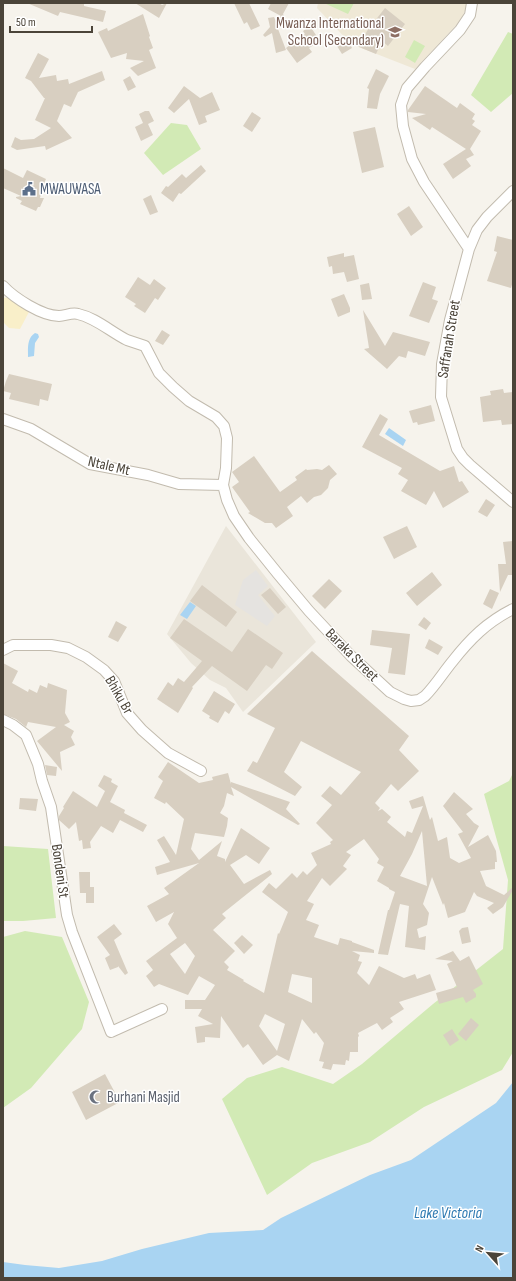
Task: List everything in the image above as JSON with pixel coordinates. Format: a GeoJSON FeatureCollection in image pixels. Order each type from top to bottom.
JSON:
{"type":"FeatureCollection","features":[{"type":"Feature","properties":{"kind":"street"},"geometry":{"type":"LineString","coordinates":[[469,249],[424,182],[412,159],[403,126],[401,105],[408,88],[470,15],[472,3]]}},
{"type":"Feature","properties":{"kind":"street","name":"Saffanah Street"},"geometry":{"type":"LineString","coordinates":[[513,191],[487,217],[477,230],[469,249],[450,320],[442,364],[442,397],[457,448],[463,458],[470,465],[513,502]]}},
{"type":"Feature","properties":{"kind":"street"},"geometry":{"type":"LineString","coordinates":[[3,286],[10,293],[28,305],[45,313],[59,316],[76,313],[106,326],[126,339],[145,346],[159,373],[173,387],[189,400],[216,417],[224,426],[227,438],[226,468],[223,485]]}},
{"type":"Feature","properties":{"kind":"street","name":"Ntale Mt"},"geometry":{"type":"LineString","coordinates":[[3,419],[31,430],[90,464],[148,475],[179,484],[223,485]]}},
{"type":"Feature","properties":{"kind":"street","name":"Baraka Street"},"geometry":{"type":"LineString","coordinates":[[223,485],[227,500],[234,516],[249,538],[282,579],[309,611],[351,656],[390,692],[400,698],[411,701],[419,700],[425,696],[478,632],[498,616],[513,609]]}},
{"type":"Feature","properties":{"kind":"street","name":"Bhiku Br"},"geometry":{"type":"LineString","coordinates":[[3,650],[12,645],[51,645],[68,648],[86,657],[104,670],[114,681],[127,713],[142,730],[168,753],[201,771]]}},
{"type":"Feature","properties":{"kind":"street","name":"Bondeni St"},"geometry":{"type":"LineString","coordinates":[[3,720],[13,725],[26,735],[38,764],[51,807],[67,915],[72,932],[111,1032],[162,1009]]}},
{"type":"Feature","properties":{"kind":"shaded area","name":"Mwanza International School (Secondary)"},"geometry":{"type":"Polygon","coordinates":[[[318,3],[466,3],[466,8],[461,20],[415,69],[351,44],[317,8],[318,3]]]}},
{"type":"Feature","properties":{"kind":"shaded area"},"geometry":{"type":"Polygon","coordinates":[[[226,526],[316,642],[243,712],[226,688],[210,680],[191,663],[167,634],[226,526]]]}},
{"type":"Feature","properties":{"kind":"shaded area"},"geometry":{"type":"Polygon","coordinates":[[[256,570],[268,586],[258,595],[275,616],[267,626],[235,605],[243,580],[256,570]]]}},
{"type":"Feature","properties":{"kind":"green space"},"geometry":{"type":"Polygon","coordinates":[[[324,3],[354,3],[348,14],[324,3]]]}},
{"type":"Feature","properties":{"kind":"green space"},"geometry":{"type":"Polygon","coordinates":[[[508,32],[513,34],[513,93],[491,112],[471,95],[508,32]]]}},
{"type":"Feature","properties":{"kind":"green space"},"geometry":{"type":"Polygon","coordinates":[[[414,40],[425,46],[415,63],[405,57],[414,40]]]}},
{"type":"Feature","properties":{"kind":"green space"},"geometry":{"type":"Polygon","coordinates":[[[171,123],[187,125],[201,149],[163,175],[144,153],[171,123]]]}},
{"type":"Feature","properties":{"kind":"green space"},"geometry":{"type":"Polygon","coordinates":[[[513,773],[513,1052],[502,1070],[424,1107],[370,1142],[312,1163],[267,1195],[222,1099],[247,1078],[282,1067],[333,1084],[362,1064],[433,1004],[503,949],[508,880],[484,794],[509,781],[513,773]]]}},
{"type":"Feature","properties":{"kind":"green space"},"geometry":{"type":"Polygon","coordinates":[[[3,846],[48,849],[56,918],[3,921],[3,846]]]}},
{"type":"Feature","properties":{"kind":"green space"},"geometry":{"type":"Polygon","coordinates":[[[25,931],[62,937],[89,1002],[82,1029],[31,1088],[3,1108],[3,937],[25,931]]]}},
{"type":"Feature","properties":{"kind":"sand"},"geometry":{"type":"Polygon","coordinates":[[[9,297],[30,310],[20,329],[9,328],[3,322],[3,298],[9,297]]]}},
{"type":"Feature","properties":{"kind":"water"},"geometry":{"type":"Polygon","coordinates":[[[35,333],[38,334],[39,337],[35,343],[34,356],[28,357],[29,340],[35,333]]]}},
{"type":"Feature","properties":{"kind":"water"},"geometry":{"type":"Polygon","coordinates":[[[389,428],[406,440],[403,446],[385,434],[389,428]]]}},
{"type":"Feature","properties":{"kind":"water"},"geometry":{"type":"Polygon","coordinates":[[[190,602],[196,606],[187,619],[180,615],[190,602]]]}},
{"type":"Feature","properties":{"kind":"water","name":"Lake Victoria"},"geometry":{"type":"Polygon","coordinates":[[[513,1082],[513,1278],[3,1278],[3,1262],[59,1268],[102,1261],[142,1249],[209,1233],[263,1230],[281,1218],[370,1175],[411,1160],[496,1103],[513,1082]]]}},
{"type":"Feature","properties":{"kind":"building"},"geometry":{"type":"Polygon","coordinates":[[[27,3],[84,3],[84,6],[106,11],[103,22],[60,12],[58,16],[27,3]]]}},
{"type":"Feature","properties":{"kind":"building"},"geometry":{"type":"Polygon","coordinates":[[[135,3],[159,3],[162,5],[167,3],[159,18],[135,3]]]}},
{"type":"Feature","properties":{"kind":"building"},"geometry":{"type":"Polygon","coordinates":[[[234,3],[249,3],[260,26],[251,30],[247,22],[244,24],[234,3]]]}},
{"type":"Feature","properties":{"kind":"building"},"geometry":{"type":"Polygon","coordinates":[[[271,3],[289,3],[283,14],[288,23],[278,29],[286,50],[276,53],[272,33],[265,37],[263,35],[270,27],[268,18],[274,17],[276,21],[281,16],[268,9],[271,3]]]}},
{"type":"Feature","properties":{"kind":"building"},"geometry":{"type":"Polygon","coordinates":[[[385,8],[405,24],[388,46],[382,41],[376,54],[359,47],[367,31],[385,8]]]}},
{"type":"Feature","properties":{"kind":"building"},"geometry":{"type":"Polygon","coordinates":[[[143,14],[153,48],[149,50],[156,68],[138,76],[130,68],[144,61],[126,59],[127,53],[111,58],[98,32],[107,28],[108,31],[143,14]]]}},
{"type":"Feature","properties":{"kind":"building"},"geometry":{"type":"Polygon","coordinates":[[[310,26],[320,41],[309,48],[312,52],[297,63],[286,48],[305,34],[303,31],[310,26]]]}},
{"type":"Feature","properties":{"kind":"building"},"geometry":{"type":"Polygon","coordinates":[[[347,39],[352,48],[342,54],[337,46],[347,39]]]}},
{"type":"Feature","properties":{"kind":"building"},"geometry":{"type":"Polygon","coordinates":[[[38,53],[49,59],[39,78],[56,75],[57,81],[68,79],[69,84],[102,71],[105,80],[78,92],[71,107],[64,104],[57,121],[72,138],[46,150],[45,146],[17,150],[11,147],[15,137],[21,140],[34,139],[51,128],[35,120],[45,98],[31,81],[25,78],[38,53]]]}},
{"type":"Feature","properties":{"kind":"building"},"geometry":{"type":"Polygon","coordinates":[[[376,69],[389,76],[380,94],[377,109],[367,108],[369,89],[367,88],[376,69]]]}},
{"type":"Feature","properties":{"kind":"building"},"geometry":{"type":"Polygon","coordinates":[[[130,76],[136,87],[128,91],[123,80],[130,76]]]}},
{"type":"Feature","properties":{"kind":"building"},"geometry":{"type":"Polygon","coordinates":[[[184,86],[200,98],[212,92],[220,110],[205,116],[207,122],[199,125],[189,99],[174,113],[168,108],[184,86]]]}},
{"type":"Feature","properties":{"kind":"building"},"geometry":{"type":"Polygon","coordinates":[[[425,86],[457,108],[460,103],[475,114],[472,119],[475,121],[472,125],[481,131],[470,149],[474,155],[466,159],[471,166],[453,179],[443,164],[466,149],[432,127],[430,130],[412,118],[426,114],[408,112],[425,86]]]}},
{"type":"Feature","properties":{"kind":"building"},"geometry":{"type":"Polygon","coordinates":[[[149,111],[154,121],[148,124],[153,135],[141,141],[135,127],[143,123],[139,114],[149,111]]]}},
{"type":"Feature","properties":{"kind":"building"},"geometry":{"type":"Polygon","coordinates":[[[252,112],[261,118],[252,132],[243,126],[252,112]]]}},
{"type":"Feature","properties":{"kind":"building"},"geometry":{"type":"Polygon","coordinates":[[[375,127],[384,167],[362,173],[353,132],[375,127]]]}},
{"type":"Feature","properties":{"kind":"building"},"geometry":{"type":"Polygon","coordinates":[[[201,165],[206,171],[181,194],[179,193],[173,202],[161,193],[166,186],[168,187],[182,174],[186,178],[201,165]]]}},
{"type":"Feature","properties":{"kind":"building"},"geometry":{"type":"Polygon","coordinates":[[[3,168],[23,178],[27,170],[46,179],[40,198],[44,198],[40,207],[38,207],[36,211],[20,204],[22,201],[16,197],[21,196],[3,188],[3,168]]]}},
{"type":"Feature","properties":{"kind":"building"},"geometry":{"type":"Polygon","coordinates":[[[151,195],[158,212],[150,215],[143,199],[151,195]]]}},
{"type":"Feature","properties":{"kind":"building"},"geometry":{"type":"Polygon","coordinates":[[[409,206],[423,227],[411,236],[397,214],[409,206]]]}},
{"type":"Feature","properties":{"kind":"building"},"geometry":{"type":"Polygon","coordinates":[[[497,236],[513,240],[513,281],[511,288],[487,281],[497,252],[494,251],[497,236]]]}},
{"type":"Feature","properties":{"kind":"building"},"geometry":{"type":"Polygon","coordinates":[[[344,253],[344,257],[354,255],[359,279],[347,282],[344,272],[333,274],[332,266],[329,267],[327,257],[344,253]]]}},
{"type":"Feature","properties":{"kind":"building"},"geometry":{"type":"Polygon","coordinates":[[[138,277],[150,285],[154,279],[166,288],[158,300],[155,298],[145,313],[134,306],[136,304],[125,297],[138,277]]]}},
{"type":"Feature","properties":{"kind":"building"},"geometry":{"type":"Polygon","coordinates":[[[423,282],[436,287],[432,299],[438,301],[429,323],[409,316],[423,282]]]}},
{"type":"Feature","properties":{"kind":"building"},"geometry":{"type":"Polygon","coordinates":[[[369,283],[372,299],[362,300],[360,285],[369,283]]]}},
{"type":"Feature","properties":{"kind":"building"},"geometry":{"type":"Polygon","coordinates":[[[344,294],[350,308],[350,312],[338,317],[331,299],[344,294]]]}},
{"type":"Feature","properties":{"kind":"building"},"geometry":{"type":"Polygon","coordinates":[[[363,310],[385,346],[393,332],[430,342],[425,356],[408,351],[406,358],[399,356],[387,369],[364,349],[369,348],[363,310]]]}},
{"type":"Feature","properties":{"kind":"building"},"geometry":{"type":"Polygon","coordinates":[[[162,330],[170,335],[163,345],[155,341],[162,330]]]}},
{"type":"Feature","properties":{"kind":"building"},"geometry":{"type":"Polygon","coordinates":[[[9,374],[52,384],[48,401],[40,399],[39,406],[9,399],[11,393],[3,391],[9,374]]]}},
{"type":"Feature","properties":{"kind":"building"},"geometry":{"type":"Polygon","coordinates":[[[503,389],[504,393],[513,392],[513,424],[502,425],[501,420],[483,422],[480,397],[491,395],[490,391],[503,389]]]}},
{"type":"Feature","properties":{"kind":"building"},"geometry":{"type":"Polygon","coordinates":[[[431,405],[435,421],[418,425],[417,422],[413,423],[409,411],[431,405]]]}},
{"type":"Feature","properties":{"kind":"building"},"geometry":{"type":"Polygon","coordinates":[[[380,414],[388,419],[379,435],[440,471],[454,466],[459,482],[462,481],[469,492],[443,508],[434,491],[426,505],[401,491],[408,480],[398,474],[402,468],[362,447],[380,414]]]}},
{"type":"Feature","properties":{"kind":"building"},"geometry":{"type":"Polygon","coordinates":[[[254,456],[280,492],[297,480],[295,477],[306,469],[322,470],[329,465],[337,474],[330,480],[328,488],[321,495],[314,497],[307,503],[301,496],[287,507],[293,516],[276,528],[272,523],[265,523],[248,513],[250,512],[232,487],[239,482],[232,472],[254,456]]]}},
{"type":"Feature","properties":{"kind":"building"},"geometry":{"type":"Polygon","coordinates":[[[486,499],[495,505],[487,517],[478,512],[486,499]]]}},
{"type":"Feature","properties":{"kind":"building"},"geometry":{"type":"Polygon","coordinates":[[[407,526],[417,547],[394,559],[383,537],[407,526]]]}},
{"type":"Feature","properties":{"kind":"building"},"geometry":{"type":"Polygon","coordinates":[[[513,541],[513,575],[508,575],[500,592],[498,564],[506,564],[503,542],[513,541]]]}},
{"type":"Feature","properties":{"kind":"building"},"geometry":{"type":"Polygon","coordinates":[[[432,572],[442,585],[417,606],[406,593],[432,572]]]}},
{"type":"Feature","properties":{"kind":"building"},"geometry":{"type":"Polygon","coordinates":[[[329,579],[342,591],[325,609],[312,596],[329,579]]]}},
{"type":"Feature","properties":{"kind":"building"},"geometry":{"type":"Polygon","coordinates":[[[202,585],[237,612],[226,627],[190,601],[202,585]]]}},
{"type":"Feature","properties":{"kind":"building"},"geometry":{"type":"Polygon","coordinates":[[[270,588],[286,607],[278,614],[261,595],[270,588]]]}},
{"type":"Feature","properties":{"kind":"building"},"geometry":{"type":"Polygon","coordinates":[[[490,589],[499,593],[492,609],[483,604],[490,589]]]}},
{"type":"Feature","properties":{"kind":"building"},"geometry":{"type":"Polygon","coordinates":[[[424,617],[431,623],[426,630],[418,625],[424,617]]]}},
{"type":"Feature","properties":{"kind":"building"},"geometry":{"type":"Polygon","coordinates":[[[184,619],[232,652],[248,629],[283,653],[272,669],[266,665],[247,691],[212,666],[192,687],[193,688],[178,713],[157,699],[168,682],[173,686],[178,678],[184,682],[202,661],[170,638],[184,619]]]}},
{"type":"Feature","properties":{"kind":"building"},"geometry":{"type":"Polygon","coordinates":[[[116,621],[127,627],[118,642],[108,637],[116,621]]]}},
{"type":"Feature","properties":{"kind":"building"},"geometry":{"type":"Polygon","coordinates":[[[372,630],[410,634],[405,675],[388,673],[392,648],[370,645],[372,630]]]}},
{"type":"Feature","properties":{"kind":"building"},"geometry":{"type":"Polygon","coordinates":[[[429,639],[443,647],[438,655],[425,648],[429,639]]]}},
{"type":"Feature","properties":{"kind":"building"},"geometry":{"type":"Polygon","coordinates":[[[312,651],[409,736],[399,750],[419,771],[398,791],[391,784],[375,803],[380,808],[378,811],[382,809],[391,817],[387,822],[405,837],[407,831],[412,833],[423,806],[412,809],[409,801],[423,796],[430,820],[432,817],[438,841],[447,837],[450,858],[459,863],[471,858],[458,834],[463,832],[443,806],[454,792],[473,809],[466,814],[479,826],[468,847],[488,835],[496,851],[497,862],[495,862],[495,869],[480,871],[486,886],[504,895],[513,887],[513,890],[503,907],[493,914],[487,908],[494,903],[477,896],[474,892],[465,912],[448,918],[444,903],[443,905],[432,877],[423,904],[429,913],[427,925],[417,929],[419,938],[426,936],[425,950],[405,947],[409,906],[400,904],[388,955],[378,954],[388,910],[395,892],[377,881],[384,867],[377,863],[379,859],[364,839],[346,852],[351,855],[343,866],[347,869],[330,886],[322,878],[307,901],[314,904],[306,920],[319,925],[314,937],[338,945],[340,938],[374,950],[374,953],[352,951],[360,955],[358,961],[362,962],[357,973],[369,985],[379,966],[404,978],[415,974],[417,979],[430,974],[436,990],[399,1002],[404,1009],[390,1018],[393,1022],[382,1030],[377,1023],[358,1033],[358,1052],[350,1052],[349,1061],[346,1060],[345,1065],[333,1064],[331,1070],[322,1068],[324,1062],[319,1061],[324,1043],[316,1032],[314,1034],[302,1019],[289,1061],[277,1055],[263,1065],[248,1044],[243,1048],[221,1016],[220,1038],[205,1037],[205,1042],[197,1043],[195,1027],[213,1024],[198,1016],[202,1009],[185,1009],[185,1000],[205,1000],[215,985],[199,976],[188,995],[159,984],[154,987],[146,976],[153,970],[146,961],[177,938],[168,924],[174,912],[156,922],[147,906],[169,894],[164,888],[199,863],[157,875],[155,867],[170,862],[157,840],[164,836],[176,855],[184,819],[166,802],[165,804],[154,798],[163,781],[158,777],[168,762],[199,783],[213,780],[212,777],[228,773],[231,784],[231,782],[290,802],[286,809],[300,824],[298,825],[231,787],[234,796],[227,793],[224,806],[220,813],[228,818],[224,837],[195,833],[191,849],[199,860],[222,841],[217,856],[225,859],[225,862],[241,828],[270,848],[259,864],[246,855],[230,865],[244,884],[270,870],[272,874],[222,914],[226,918],[213,930],[235,951],[224,962],[229,967],[227,970],[264,993],[278,933],[279,934],[288,912],[262,892],[269,883],[276,889],[292,873],[297,878],[303,871],[307,875],[317,865],[311,853],[331,844],[330,842],[333,840],[316,823],[332,805],[321,796],[330,786],[341,795],[361,772],[301,741],[284,772],[302,787],[295,796],[247,771],[253,761],[257,763],[275,728],[247,714],[312,651]],[[422,831],[400,876],[427,886],[422,831]],[[185,943],[170,954],[185,974],[195,956],[185,943]],[[292,974],[288,992],[312,1003],[312,978],[292,974]],[[265,1014],[259,1026],[277,1051],[285,1024],[265,1014]]]}},
{"type":"Feature","properties":{"kind":"building"},"geometry":{"type":"Polygon","coordinates":[[[3,663],[18,671],[12,683],[28,692],[29,689],[37,693],[40,685],[47,688],[48,683],[67,690],[65,713],[70,722],[64,725],[74,731],[71,737],[75,745],[60,752],[62,771],[37,741],[56,727],[28,722],[26,727],[16,719],[3,714],[3,663]]]}},
{"type":"Feature","properties":{"kind":"building"},"geometry":{"type":"Polygon","coordinates":[[[214,691],[235,704],[229,714],[225,711],[218,723],[209,718],[210,716],[202,711],[214,691]]]}},
{"type":"Feature","properties":{"kind":"building"},"geometry":{"type":"Polygon","coordinates":[[[45,765],[57,767],[56,776],[47,775],[45,765]]]}},
{"type":"Feature","properties":{"kind":"building"},"geometry":{"type":"Polygon","coordinates":[[[104,775],[112,779],[111,782],[118,786],[110,802],[125,810],[124,813],[147,825],[143,832],[120,820],[113,833],[101,826],[90,842],[91,848],[83,849],[82,840],[79,841],[76,822],[69,829],[59,820],[59,816],[73,791],[97,807],[105,791],[98,786],[104,775]]]}},
{"type":"Feature","properties":{"kind":"building"},"geometry":{"type":"Polygon","coordinates":[[[20,798],[38,799],[36,811],[19,809],[20,798]]]}},
{"type":"Feature","properties":{"kind":"building"},"geometry":{"type":"Polygon","coordinates":[[[79,872],[90,872],[90,887],[94,887],[94,903],[86,903],[86,893],[80,893],[79,872]]]}},
{"type":"Feature","properties":{"kind":"building"},"geometry":{"type":"Polygon","coordinates":[[[114,924],[122,934],[114,940],[128,973],[125,975],[118,966],[110,970],[105,958],[110,955],[97,937],[114,924]]]}},
{"type":"Feature","properties":{"kind":"building"},"geometry":{"type":"Polygon","coordinates":[[[468,927],[471,942],[462,944],[459,931],[462,928],[468,927]]]}},
{"type":"Feature","properties":{"kind":"building"},"geometry":{"type":"Polygon","coordinates":[[[242,935],[253,945],[244,954],[234,943],[242,935]]]}},
{"type":"Feature","properties":{"kind":"building"},"geometry":{"type":"Polygon","coordinates":[[[453,951],[460,961],[469,956],[483,984],[473,990],[476,997],[466,1003],[463,997],[439,1004],[436,993],[457,987],[447,964],[453,961],[435,959],[453,951]]]}},
{"type":"Feature","properties":{"kind":"building"},"geometry":{"type":"Polygon","coordinates":[[[471,1018],[479,1025],[466,1041],[458,1034],[471,1018]]]}},
{"type":"Feature","properties":{"kind":"building"},"geometry":{"type":"Polygon","coordinates":[[[452,1029],[459,1040],[450,1046],[443,1035],[452,1029]]]}},
{"type":"Feature","properties":{"kind":"building","name":"Burhani Masjid"},"geometry":{"type":"Polygon","coordinates":[[[105,1074],[120,1102],[86,1120],[72,1092],[105,1074]]]}},
{"type":"Feature","properties":{"kind":"place","name":"Mwanza International School (Secondary)"},"geometry":{"type":"Point","coordinates":[395,32]}},
{"type":"Feature","properties":{"kind":"place","name":"MWAUWASA"},"geometry":{"type":"Point","coordinates":[29,189]}},
{"type":"Feature","properties":{"kind":"place","name":"Burhani Masjid"},"geometry":{"type":"Point","coordinates":[96,1097]}}]}
